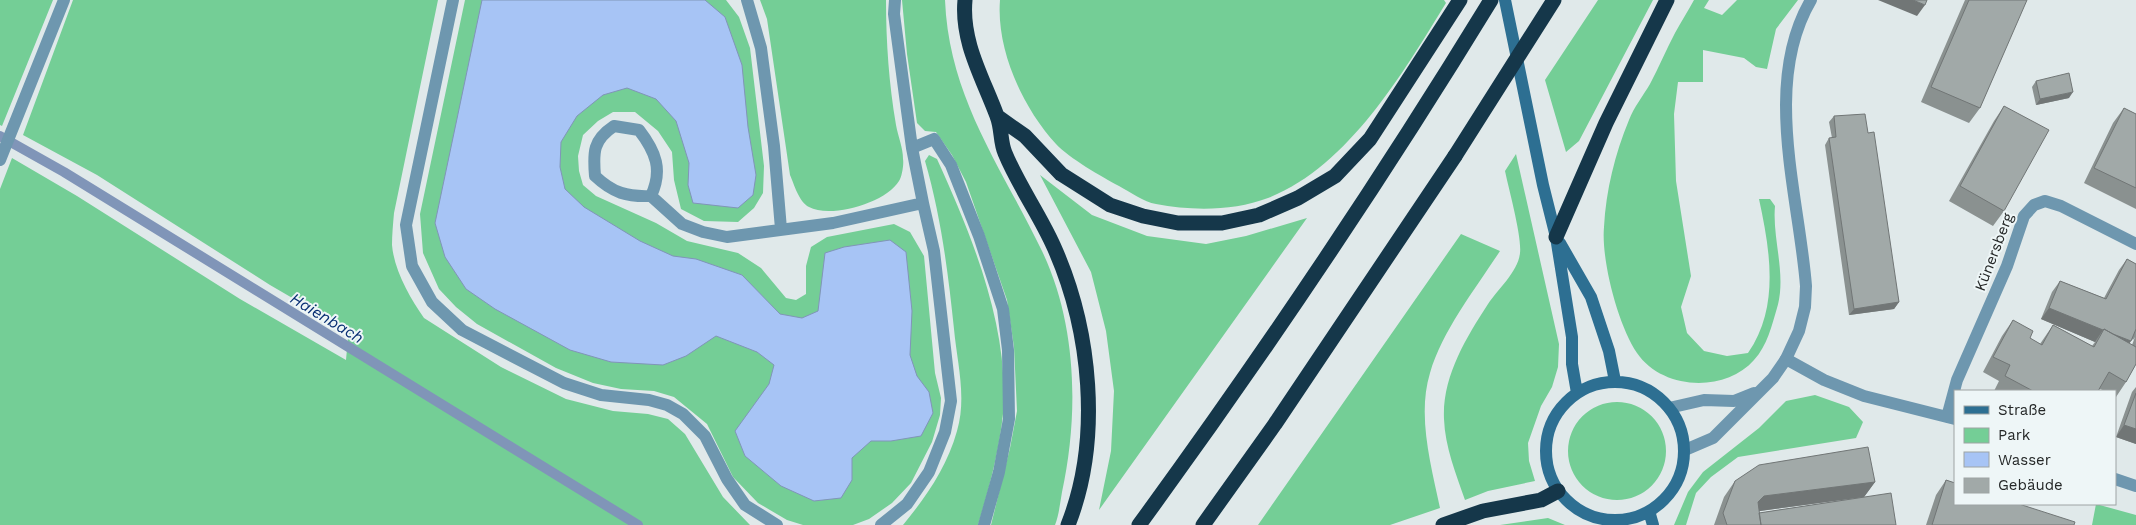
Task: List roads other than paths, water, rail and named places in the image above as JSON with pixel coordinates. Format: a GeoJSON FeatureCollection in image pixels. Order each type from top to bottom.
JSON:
{"type":"FeatureCollection","features":[{"type":"Feature","properties":{"kind":"highway"},"geometry":{"type":"LineString","coordinates":[[965,0],[969,43],[981,82],[998,118],[1004,152],[1054,246],[1070,286],[1080,319],[1085,356],[1088,404],[1085,454],[1075,508],[1068,525]]}},
{"type":"Feature","properties":{"kind":"highway"},"geometry":{"type":"LineString","coordinates":[[998,118],[1025,136],[1061,174],[1110,205],[1143,216],[1178,223],[1222,223],[1259,215],[1298,198],[1335,176],[1370,139],[1427,54],[1460,0]]}},
{"type":"Feature","properties":{"kind":"highway"},"geometry":{"type":"LineString","coordinates":[[1139,525],[1223,410],[1437,89],[1491,0]]}},
{"type":"Feature","properties":{"kind":"highway"},"geometry":{"type":"LineString","coordinates":[[1203,525],[1275,424],[1455,156],[1554,0]]}},
{"type":"Feature","properties":{"kind":"highway"},"geometry":{"type":"LineString","coordinates":[[1556,237],[1606,123],[1667,0]]}},
{"type":"Feature","properties":{"kind":"highway"},"geometry":{"type":"LineString","coordinates":[[1443,525],[1483,511],[1541,500],[1558,491]]}},
{"type":"Feature","properties":{"kind":"main road"},"geometry":{"type":"LineString","coordinates":[[1505,0],[1543,185],[1556,237],[1572,337],[1572,364],[1577,392]]}},
{"type":"Feature","properties":{"kind":"main road"},"geometry":{"type":"LineString","coordinates":[[1556,237],[1591,297],[1609,352],[1615,381]]}},
{"type":"Feature","properties":{"kind":"main road"},"geometry":{"type":"LineString","coordinates":[[1615,381],[1636,385],[1650,391],[1669,408],[1676,418],[1685,450],[1680,476],[1670,494],[1649,511],[1634,518],[1609,522],[1576,508],[1558,491],[1548,469],[1546,445],[1552,422],[1562,407],[1577,392],[1596,383],[1615,381]]}},
{"type":"Feature","properties":{"kind":"main road"},"geometry":{"type":"LineString","coordinates":[[1649,511],[1653,525]]}},
{"type":"Feature","properties":{"kind":"street"},"geometry":{"type":"LineString","coordinates":[[0,159],[64,0]]}},
{"type":"Feature","properties":{"kind":"street"},"geometry":{"type":"LineString","coordinates":[[453,0],[406,225],[412,266],[432,302],[462,330],[564,383],[601,395],[649,400],[667,404],[683,414],[705,436],[726,479],[745,505],[777,525]]}},
{"type":"Feature","properties":{"kind":"street"},"geometry":{"type":"LineString","coordinates":[[747,0],[761,48],[774,146],[781,229]]}},
{"type":"Feature","properties":{"kind":"street"},"geometry":{"type":"LineString","coordinates":[[881,525],[907,504],[929,472],[945,432],[951,401],[934,251],[912,148],[894,14],[895,0]]}},
{"type":"Feature","properties":{"kind":"street"},"geometry":{"type":"LineString","coordinates":[[1685,450],[1712,438],[1772,378],[1786,359],[1799,331],[1805,307],[1806,286],[1802,240],[1792,178],[1787,129],[1788,75],[1792,40],[1811,0]]}},
{"type":"Feature","properties":{"kind":"street"},"geometry":{"type":"LineString","coordinates":[[651,196],[657,184],[657,166],[652,147],[639,130],[614,126],[601,135],[593,155],[595,176],[606,187],[631,197],[651,196],[682,224],[703,232],[727,237],[833,223],[923,203]]}},
{"type":"Feature","properties":{"kind":"street"},"geometry":{"type":"LineString","coordinates":[[912,148],[934,139],[951,165],[979,236],[1003,309],[1008,350],[1009,419],[999,472],[984,525]]}},
{"type":"Feature","properties":{"kind":"street","name":"Künersberg"},"geometry":{"type":"LineString","coordinates":[[1955,390],[1957,380],[2000,282],[2024,216],[2034,205],[2045,201],[2061,206],[2136,244]]}},
{"type":"Feature","properties":{"kind":"street"},"geometry":{"type":"LineString","coordinates":[[1786,359],[1824,380],[1864,396],[1951,418]]}},
{"type":"Feature","properties":{"kind":"street"},"geometry":{"type":"LineString","coordinates":[[1669,408],[1704,400],[1734,401],[1758,391]]}},
{"type":"Feature","properties":{"kind":"street","name":"Künersberg"},"geometry":{"type":"LineString","coordinates":[[1951,418],[1954,399]]}},
{"type":"Feature","properties":{"kind":"street"},"geometry":{"type":"LineString","coordinates":[[2116,479],[2136,486]]}},
{"type":"Feature","properties":{"kind":"water"},"geometry":{"type":"Polygon","coordinates":[[[482,0],[705,0],[725,17],[742,65],[748,127],[756,175],[753,195],[738,208],[693,203],[688,185],[689,163],[676,121],[656,99],[627,88],[603,95],[577,116],[561,142],[560,167],[565,189],[584,207],[640,241],[673,256],[696,259],[742,275],[780,314],[802,318],[818,311],[825,253],[844,247],[890,240],[906,252],[912,311],[910,355],[917,376],[929,392],[933,413],[921,436],[891,441],[871,441],[852,458],[852,480],[841,498],[814,501],[781,486],[745,456],[735,431],[769,384],[774,365],[757,352],[716,336],[686,356],[663,365],[611,362],[570,350],[495,309],[466,289],[445,257],[435,223],[482,0]]]}},
{"type":"Feature","properties":{"kind":"waterway","name":"Haienbach"},"geometry":{"type":"LineString","coordinates":[[0,136],[64,172],[638,525]]}}]}
